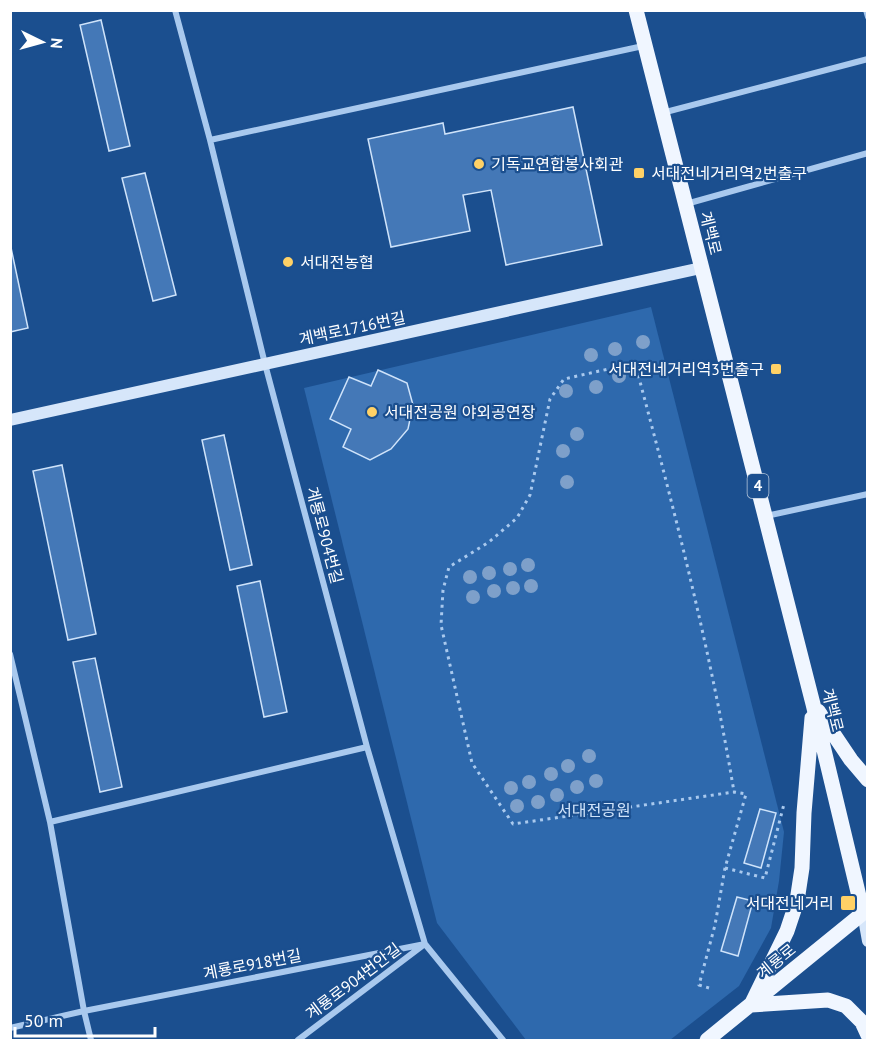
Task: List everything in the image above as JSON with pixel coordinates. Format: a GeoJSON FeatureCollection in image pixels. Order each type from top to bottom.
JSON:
{"type":"FeatureCollection","features":[{"type":"Feature","properties":{"kind":"main road","name":"계백로"},"geometry":{"type":"LineString","coordinates":[[636,10],[865,911]]}},
{"type":"Feature","properties":{"kind":"main road","name":"계백로1716번길"},"geometry":{"type":"LineString","coordinates":[[10,420],[701,268]]}},
{"type":"Feature","properties":{"kind":"main road"},"geometry":{"type":"LineString","coordinates":[[813,704],[867,780]]}},
{"type":"Feature","properties":{"kind":"main road"},"geometry":{"type":"LineString","coordinates":[[813,704],[802,868],[797,901],[787,931],[751,1005],[828,1000],[846,1006],[862,1022],[867,1035]]}},
{"type":"Feature","properties":{"kind":"main road"},"geometry":{"type":"LineString","coordinates":[[865,911],[867,940]]}},
{"type":"Feature","properties":{"kind":"main road","name":"계룡로"},"geometry":{"type":"LineString","coordinates":[[707,1041],[865,911]]}},
{"type":"Feature","properties":{"kind":"street","name":"계룡로904번길"},"geometry":{"type":"LineString","coordinates":[[175,10],[210,140],[265,364],[368,747],[425,944],[503,1041]]}},
{"type":"Feature","properties":{"kind":"street"},"geometry":{"type":"LineString","coordinates":[[866,10],[867,16]]}},
{"type":"Feature","properties":{"kind":"street"},"geometry":{"type":"LineString","coordinates":[[210,140],[645,45]]}},
{"type":"Feature","properties":{"kind":"street"},"geometry":{"type":"LineString","coordinates":[[662,113],[867,59]]}},
{"type":"Feature","properties":{"kind":"street","name":"계백로"},"geometry":{"type":"LineString","coordinates":[[685,204],[867,153]]}},
{"type":"Feature","properties":{"kind":"street"},"geometry":{"type":"LineString","coordinates":[[766,516],[867,494]]}},
{"type":"Feature","properties":{"kind":"street"},"geometry":{"type":"LineString","coordinates":[[10,654],[50,822],[91,1041]]}},
{"type":"Feature","properties":{"kind":"street"},"geometry":{"type":"LineString","coordinates":[[50,822],[368,747]]}},
{"type":"Feature","properties":{"kind":"street","name":"계룡로918번길"},"geometry":{"type":"LineString","coordinates":[[84,1011],[425,944]]}},
{"type":"Feature","properties":{"kind":"street","name":"계룡로904번안길"},"geometry":{"type":"LineString","coordinates":[[298,1041],[425,944]]}},
{"type":"Feature","properties":{"kind":"street"},"geometry":{"type":"LineString","coordinates":[[10,1028],[84,1011]]}},
{"type":"Feature","properties":{"kind":"path"},"geometry":{"type":"LineString","coordinates":[[709,988],[699,985],[715,925],[725,868],[746,794],[734,792],[513,824],[472,763],[441,625],[444,590],[449,567],[489,542],[517,518],[531,495],[550,399],[564,379],[635,363],[674,511],[725,736],[734,792]]}},
{"type":"Feature","properties":{"kind":"path"},"geometry":{"type":"LineString","coordinates":[[725,868],[765,878],[784,804]]}},
{"type":"Feature","properties":{"kind":"green space","name":"서대전공원"},"geometry":{"type":"Polygon","coordinates":[[[651,307],[784,832],[771,928],[739,986],[670,1040],[526,1040],[437,923],[304,388],[651,307]]]}},
{"type":"Feature","properties":{"kind":"building"},"geometry":{"type":"Polygon","coordinates":[[[101,20],[130,146],[109,151],[80,25],[101,20]]]}},
{"type":"Feature","properties":{"kind":"building","name":"기독교연합봉사회관"},"geometry":{"type":"Polygon","coordinates":[[[573,107],[602,245],[506,265],[491,190],[463,195],[470,231],[391,247],[368,139],[443,123],[445,134],[573,107]]]}},
{"type":"Feature","properties":{"kind":"building"},"geometry":{"type":"Polygon","coordinates":[[[145,173],[176,295],[153,301],[122,178],[145,173]]]}},
{"type":"Feature","properties":{"kind":"building"},"geometry":{"type":"Polygon","coordinates":[[[10,243],[28,328],[10,332],[10,243]]]}},
{"type":"Feature","properties":{"kind":"building","name":"서대전공원 야외공연장"},"geometry":{"type":"Polygon","coordinates":[[[378,370],[407,383],[413,405],[408,429],[391,449],[370,460],[343,447],[351,429],[330,419],[349,377],[371,386],[378,370]]]}},
{"type":"Feature","properties":{"kind":"building"},"geometry":{"type":"Polygon","coordinates":[[[224,435],[252,565],[230,570],[202,440],[224,435]]]}},
{"type":"Feature","properties":{"kind":"building"},"geometry":{"type":"Polygon","coordinates":[[[62,465],[96,634],[68,640],[33,471],[62,465]]]}},
{"type":"Feature","properties":{"kind":"building"},"geometry":{"type":"Polygon","coordinates":[[[260,581],[287,712],[264,717],[237,586],[260,581]]]}},
{"type":"Feature","properties":{"kind":"building"},"geometry":{"type":"Polygon","coordinates":[[[95,658],[122,787],[100,792],[73,662],[95,658]]]}},
{"type":"Feature","properties":{"kind":"building"},"geometry":{"type":"Polygon","coordinates":[[[760,809],[776,813],[761,868],[744,863],[760,809]]]}},
{"type":"Feature","properties":{"kind":"building"},"geometry":{"type":"Polygon","coordinates":[[[737,897],[753,901],[738,956],[721,951],[737,897]]]}},
{"type":"Feature","properties":{"kind":"place","name":"기독교연합봉사회관"},"geometry":{"type":"Point","coordinates":[479,164]}},
{"type":"Feature","properties":{"kind":"place","name":"서대전네거리역2번출구"},"geometry":{"type":"Point","coordinates":[639,173]}},
{"type":"Feature","properties":{"kind":"place","name":"서대전농협"},"geometry":{"type":"Point","coordinates":[288,262]}},
{"type":"Feature","properties":{"kind":"place","name":"서대전네거리역3번출구"},"geometry":{"type":"Point","coordinates":[776,369]}},
{"type":"Feature","properties":{"kind":"place","name":"서대전공원 야외공연장"},"geometry":{"type":"Point","coordinates":[372,412]}},
{"type":"Feature","properties":{"kind":"place","name":"서대전네거리"},"geometry":{"type":"Point","coordinates":[848,903]}}]}
